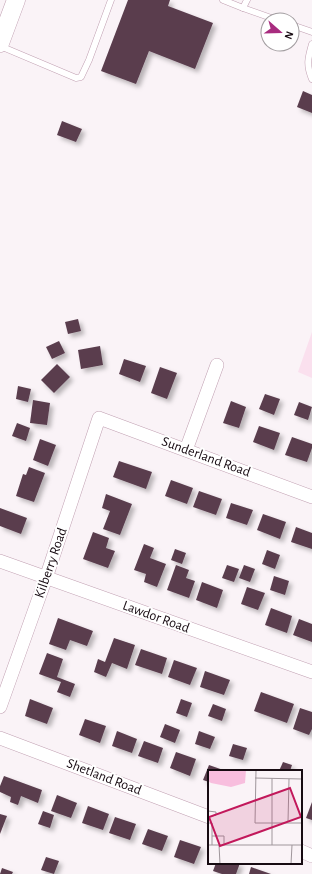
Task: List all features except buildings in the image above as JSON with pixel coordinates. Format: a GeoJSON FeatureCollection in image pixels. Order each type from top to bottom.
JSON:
{"type":"FeatureCollection","features":[{"type":"Feature","properties":{"kind":"street"},"geometry":{"type":"LineString","coordinates":[[0,43],[14,0]]}},
{"type":"Feature","properties":{"kind":"street"},"geometry":{"type":"LineString","coordinates":[[186,450],[217,365]]}},
{"type":"Feature","properties":{"kind":"street","name":"Sunderland Road"},"geometry":{"type":"LineString","coordinates":[[99,418],[312,497]]}},
{"type":"Feature","properties":{"kind":"street","name":"Kilberry Road"},"geometry":{"type":"LineString","coordinates":[[0,708],[46,578],[99,418]]}},
{"type":"Feature","properties":{"kind":"street","name":"Lawdor Road"},"geometry":{"type":"LineString","coordinates":[[0,561],[312,672]]}},
{"type":"Feature","properties":{"kind":"street","name":"Shetland Road"},"geometry":{"type":"LineString","coordinates":[[0,738],[208,817]]}},
{"type":"Feature","properties":{"kind":"street"},"geometry":{"type":"LineString","coordinates":[[302,852],[312,856]]}},
{"type":"Feature","properties":{"kind":"lane"},"geometry":{"type":"LineString","coordinates":[[0,46],[76,78],[81,77],[89,60],[111,0]]}},
{"type":"Feature","properties":{"kind":"lane"},"geometry":{"type":"LineString","coordinates":[[224,0],[260,14]]}},
{"type":"Feature","properties":{"kind":"lane"},"geometry":{"type":"LineString","coordinates":[[243,8],[247,0]]}},
{"type":"Feature","properties":{"kind":"lane"},"geometry":{"type":"LineString","coordinates":[[300,28],[312,32]]}},
{"type":"Feature","properties":{"kind":"lane"},"geometry":{"type":"LineString","coordinates":[[312,44],[308,58],[308,70],[312,79]]}},
{"type":"Feature","properties":{"kind":"shaded area"},"geometry":{"type":"Polygon","coordinates":[[[312,332],[312,378],[298,372],[312,332]]]}}]}
